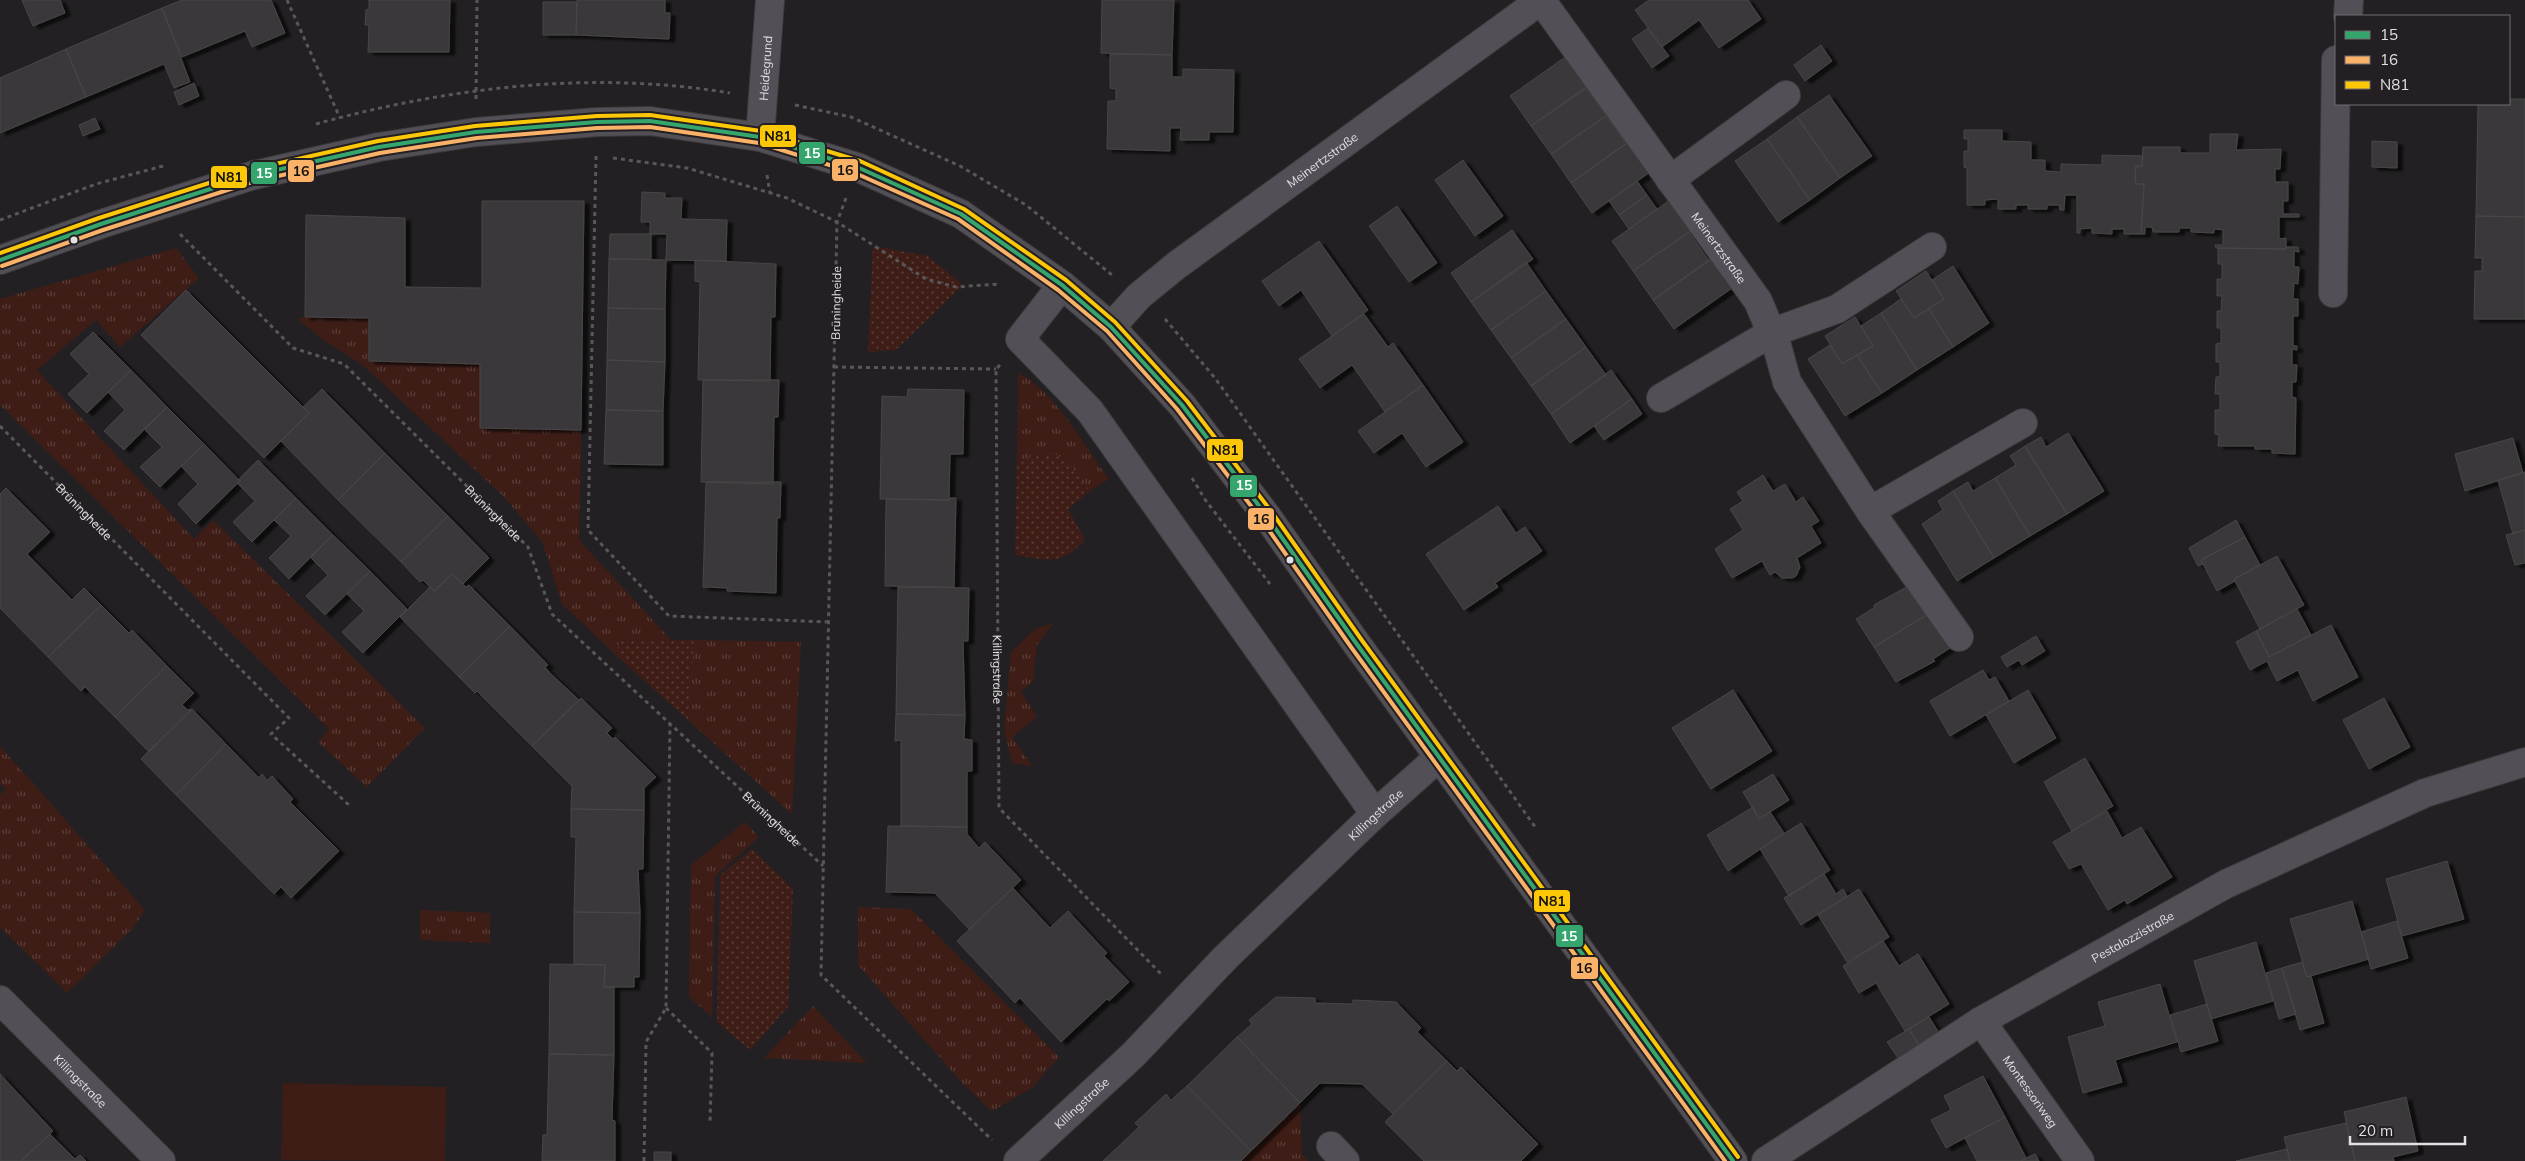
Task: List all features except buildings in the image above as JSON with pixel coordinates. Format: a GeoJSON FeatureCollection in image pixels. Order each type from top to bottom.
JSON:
{"type":"FeatureCollection","features":[{"type":"Feature","properties":{"kind":"street","name":"Heidegrund"},"geometry":{"type":"LineString","coordinates":[[760,137],[770,0]]}},
{"type":"Feature","properties":{"kind":"street","name":"Meinertzstraße"},"geometry":{"type":"LineString","coordinates":[[1112,327],[1139,296],[1177,265],[1541,0],[1758,301],[1771,332],[1787,382],[1870,511],[1959,637]]}},
{"type":"Feature","properties":{"kind":"street"},"geometry":{"type":"LineString","coordinates":[[2348,15],[2349,0]]}},
{"type":"Feature","properties":{"kind":"street"},"geometry":{"type":"LineString","coordinates":[[1670,180],[1786,95]]}},
{"type":"Feature","properties":{"kind":"street"},"geometry":{"type":"LineString","coordinates":[[2333,292],[2335,105]]}},
{"type":"Feature","properties":{"kind":"street"},"geometry":{"type":"LineString","coordinates":[[0,260],[101,224],[254,175],[355,152],[476,132],[596,122],[650,121],[760,137],[857,167],[961,214],[1062,285],[1112,327],[1182,406],[1266,515],[1439,757],[1733,1161]]}},
{"type":"Feature","properties":{"kind":"street"},"geometry":{"type":"LineString","coordinates":[[1661,398],[1771,332],[1838,309],[1932,247]]}},
{"type":"Feature","properties":{"kind":"street"},"geometry":{"type":"LineString","coordinates":[[1062,285],[1020,339],[1090,411],[1375,814]]}},
{"type":"Feature","properties":{"kind":"street"},"geometry":{"type":"LineString","coordinates":[[1870,511],[2023,423]]}},
{"type":"Feature","properties":{"kind":"street","name":"Killingstraße"},"geometry":{"type":"LineString","coordinates":[[1018,1161],[1133,1056],[1226,957],[1375,814],[1439,757]]}},
{"type":"Feature","properties":{"kind":"street","name":"Pestalozzistraße"},"geometry":{"type":"LineString","coordinates":[[1766,1161],[1982,1021],[2226,884],[2424,793],[2525,762]]}},
{"type":"Feature","properties":{"kind":"street","name":"Killingstraße"},"geometry":{"type":"LineString","coordinates":[[0,1000],[161,1161]]}},
{"type":"Feature","properties":{"kind":"street","name":"Montessoriweg"},"geometry":{"type":"LineString","coordinates":[[1982,1021],[2080,1161]]}},
{"type":"Feature","properties":{"kind":"path"},"geometry":{"type":"LineString","coordinates":[[287,0],[355,152]]}},
{"type":"Feature","properties":{"kind":"path"},"geometry":{"type":"LineString","coordinates":[[476,132],[477,0]]}},
{"type":"Feature","properties":{"kind":"path"},"geometry":{"type":"LineString","coordinates":[[596,122],[588,530],[669,616],[829,622]]}},
{"type":"Feature","properties":{"kind":"path"},"geometry":{"type":"LineString","coordinates":[[587,155],[687,168],[770,193]]}},
{"type":"Feature","properties":{"kind":"path","name":"Brüningheide"},"geometry":{"type":"LineString","coordinates":[[857,167],[837,222],[821,975],[992,1140]]}},
{"type":"Feature","properties":{"kind":"path","name":"Brüningheide"},"geometry":{"type":"LineString","coordinates":[[186,228],[177,231],[293,348],[344,364],[528,547],[552,614],[823,866]]}},
{"type":"Feature","properties":{"kind":"path"},"geometry":{"type":"LineString","coordinates":[[834,367],[996,369],[1020,339]]}},
{"type":"Feature","properties":{"kind":"path","name":"Killingstraße"},"geometry":{"type":"LineString","coordinates":[[996,369],[999,808],[1186,1000]]}},
{"type":"Feature","properties":{"kind":"path","name":"Brüningheide"},"geometry":{"type":"LineString","coordinates":[[0,426],[289,718],[271,734],[349,805]]}},
{"type":"Feature","properties":{"kind":"path"},"geometry":{"type":"LineString","coordinates":[[644,1161],[646,1042],[666,1008],[670,723]]}},
{"type":"Feature","properties":{"kind":"path"},"geometry":{"type":"LineString","coordinates":[[666,1008],[712,1053],[710,1123]]}},
{"type":"Feature","properties":{"kind":"green space"},"geometry":{"type":"Polygon","coordinates":[[[873,246],[928,256],[963,285],[896,350],[868,352],[873,246]]]}},
{"type":"Feature","properties":{"kind":"green space"},"geometry":{"type":"Polygon","coordinates":[[[176,248],[199,278],[120,347],[96,320],[37,370],[194,539],[213,520],[425,728],[367,787],[318,742],[329,729],[0,405],[0,299],[176,248]]]}},
{"type":"Feature","properties":{"kind":"green space"},"geometry":{"type":"Polygon","coordinates":[[[305,317],[369,318],[370,361],[480,364],[480,428],[581,430],[579,540],[671,640],[620,640],[616,655],[562,604],[542,541],[503,496],[363,365],[322,339],[298,319],[305,317]]]}},
{"type":"Feature","properties":{"kind":"green space"},"geometry":{"type":"Polygon","coordinates":[[[1018,373],[1031,381],[1056,405],[1109,479],[1090,491],[1066,460],[1050,452],[1017,461],[1018,373]]]}},
{"type":"Feature","properties":{"kind":"green space"},"geometry":{"type":"Polygon","coordinates":[[[1050,452],[1066,460],[1090,491],[1068,509],[1085,539],[1077,548],[1061,558],[1045,560],[1015,555],[1017,461],[1050,452]]]}},
{"type":"Feature","properties":{"kind":"green space"},"geometry":{"type":"Polygon","coordinates":[[[1054,623],[1037,645],[1033,682],[1021,691],[1037,717],[1012,737],[1032,766],[1012,763],[1004,729],[1011,652],[1035,629],[1054,623]]]}},
{"type":"Feature","properties":{"kind":"green space"},"geometry":{"type":"Polygon","coordinates":[[[620,640],[694,640],[688,720],[616,655],[620,640]]]}},
{"type":"Feature","properties":{"kind":"green space"},"geometry":{"type":"Polygon","coordinates":[[[694,640],[801,642],[792,814],[688,720],[694,640]]]}},
{"type":"Feature","properties":{"kind":"green space"},"geometry":{"type":"Polygon","coordinates":[[[0,746],[145,910],[134,927],[67,993],[0,927],[0,795],[6,789],[0,783],[0,746]],[[22,807],[103,894],[103,893],[22,807]]]}},
{"type":"Feature","properties":{"kind":"green space"},"geometry":{"type":"Polygon","coordinates":[[[745,822],[759,837],[715,876],[712,1017],[689,997],[691,865],[745,822]]]}},
{"type":"Feature","properties":{"kind":"green space"},"geometry":{"type":"Polygon","coordinates":[[[752,849],[793,889],[788,1007],[750,1050],[717,1022],[720,875],[752,849]]]}},
{"type":"Feature","properties":{"kind":"green space"},"geometry":{"type":"Polygon","coordinates":[[[858,907],[911,909],[1059,1057],[1032,1088],[992,1111],[965,1086],[858,965],[858,907]]]}},
{"type":"Feature","properties":{"kind":"green space"},"geometry":{"type":"Polygon","coordinates":[[[420,910],[490,913],[490,943],[420,940],[420,910]]]}},
{"type":"Feature","properties":{"kind":"green space"},"geometry":{"type":"Polygon","coordinates":[[[813,1006],[867,1063],[764,1058],[813,1006]]]}},
{"type":"Feature","properties":{"kind":"green space"},"geometry":{"type":"Polygon","coordinates":[[[283,1083],[446,1087],[445,1161],[281,1160],[283,1083]]]}},
{"type":"Feature","properties":{"kind":"green space"},"geometry":{"type":"Polygon","coordinates":[[[1300,1103],[1302,1155],[1308,1161],[1241,1161],[1300,1103]]]}},
{"type":"Feature","properties":{"kind":"transit line","name":"N81"},"geometry":{"type":"LineString","coordinates":[[0,253],[99,218],[253,169],[378,141],[475,126],[597,116],[650,115],[761,131],[860,161],[964,209],[1066,280],[1115,322],[1187,401],[1271,511],[1361,639],[1738,1157]]}},
{"type":"Feature","properties":{"kind":"transit line","name":"15"},"geometry":{"type":"LineString","coordinates":[[0,260],[101,224],[254,175],[379,147],[476,132],[597,122],[650,121],[760,137],[857,167],[961,214],[1062,285],[1111,327],[1182,405],[1266,515],[1356,643],[1733,1161]]}},
{"type":"Feature","properties":{"kind":"transit line","name":"16"},"geometry":{"type":"LineString","coordinates":[[2,266],[103,230],[256,181],[380,153],[477,138],[597,128],[650,127],[759,143],[855,173],[958,219],[1058,290],[1107,331],[1177,409],[1261,519],[1351,647],[1725,1161]]}}]}
